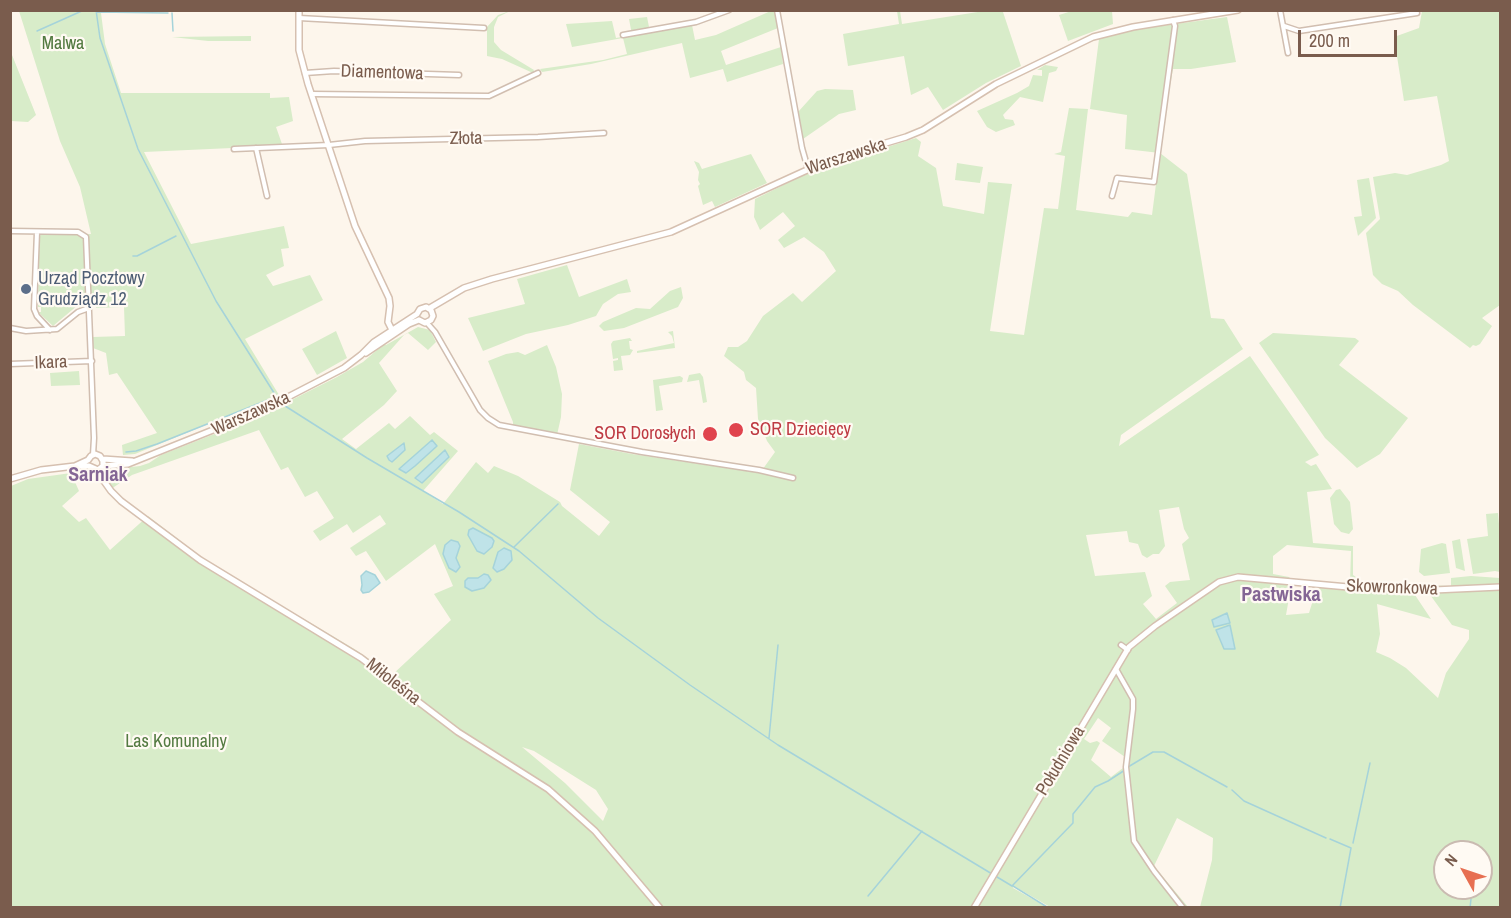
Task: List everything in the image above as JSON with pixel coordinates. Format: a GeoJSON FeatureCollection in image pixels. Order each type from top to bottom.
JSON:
{"type":"FeatureCollection","features":[{"type":"Feature","properties":{"kind":"street"},"geometry":{"type":"LineString","coordinates":[[299,10],[299,50],[311,94],[355,226],[389,298],[388,322],[392,332]]}},
{"type":"Feature","properties":{"kind":"street"},"geometry":{"type":"LineString","coordinates":[[623,35],[696,22],[729,10]]}},
{"type":"Feature","properties":{"kind":"street"},"geometry":{"type":"LineString","coordinates":[[777,10],[802,148],[808,169]]}},
{"type":"Feature","properties":{"kind":"street","name":"Warszawska"},"geometry":{"type":"LineString","coordinates":[[100,466],[123,465],[275,405],[337,372],[361,355],[374,342],[418,317],[422,308],[431,310],[464,288],[671,232],[840,155],[890,143],[916,133],[996,84],[1093,37],[1133,27],[1238,10]]}},
{"type":"Feature","properties":{"kind":"street"},"geometry":{"type":"LineString","coordinates":[[1280,10],[1288,53]]}},
{"type":"Feature","properties":{"kind":"street"},"geometry":{"type":"LineString","coordinates":[[1284,26],[1299,31],[1417,13]]}},
{"type":"Feature","properties":{"kind":"street"},"geometry":{"type":"LineString","coordinates":[[299,18],[484,28]]}},
{"type":"Feature","properties":{"kind":"street"},"geometry":{"type":"LineString","coordinates":[[1112,196],[1117,178],[1154,182],[1175,26],[1173,20]]}},
{"type":"Feature","properties":{"kind":"street","name":"Diamentowa"},"geometry":{"type":"LineString","coordinates":[[305,73],[334,71],[459,75]]}},
{"type":"Feature","properties":{"kind":"street"},"geometry":{"type":"LineString","coordinates":[[311,94],[489,96],[538,73]]}},
{"type":"Feature","properties":{"kind":"street","name":"Złota"},"geometry":{"type":"LineString","coordinates":[[234,149],[365,141],[604,133]]}},
{"type":"Feature","properties":{"kind":"street"},"geometry":{"type":"LineString","coordinates":[[256,148],[267,196]]}},
{"type":"Feature","properties":{"kind":"street"},"geometry":{"type":"LineString","coordinates":[[10,231],[84,234],[87,241],[95,455],[88,463]]}},
{"type":"Feature","properties":{"kind":"street"},"geometry":{"type":"LineString","coordinates":[[37,232],[34,309],[37,316],[50,330]]}},
{"type":"Feature","properties":{"kind":"street"},"geometry":{"type":"LineString","coordinates":[[10,328],[26,331],[60,328],[78,312],[89,308]]}},
{"type":"Feature","properties":{"kind":"street"},"geometry":{"type":"LineString","coordinates":[[429,322],[431,310]]}},
{"type":"Feature","properties":{"kind":"street"},"geometry":{"type":"LineString","coordinates":[[418,317],[429,322],[475,404],[488,418],[499,425],[642,452],[759,470],[793,478]]}},
{"type":"Feature","properties":{"kind":"street","name":"Ikara"},"geometry":{"type":"LineString","coordinates":[[10,364],[92,361]]}},
{"type":"Feature","properties":{"kind":"street","name":"Miłoleśna"},"geometry":{"type":"LineString","coordinates":[[95,455],[104,483],[121,501],[200,560],[361,657],[459,732],[548,789],[595,831],[660,908]]}},
{"type":"Feature","properties":{"kind":"street"},"geometry":{"type":"LineString","coordinates":[[10,479],[41,470],[88,463],[100,466]]}},
{"type":"Feature","properties":{"kind":"street","name":"Skowronkowa"},"geometry":{"type":"LineString","coordinates":[[1128,650],[1140,637],[1192,599],[1219,582],[1232,578],[1370,590],[1456,590],[1500,587]]}},
{"type":"Feature","properties":{"kind":"street"},"geometry":{"type":"LineString","coordinates":[[1120,645],[1128,650]]}},
{"type":"Feature","properties":{"kind":"street","name":"Południowa"},"geometry":{"type":"LineString","coordinates":[[974,908],[1128,650]]}},
{"type":"Feature","properties":{"kind":"street"},"geometry":{"type":"LineString","coordinates":[[1116,668],[1133,699],[1134,709],[1126,767],[1134,841],[1183,908]]}},
{"type":"Feature","properties":{"kind":"green space"},"geometry":{"type":"Polygon","coordinates":[[[773,10],[778,28],[721,51],[726,65],[781,47],[783,64],[727,82],[723,69],[690,78],[682,43],[591,64],[542,72],[540,69],[603,60],[627,54],[623,38],[572,47],[566,24],[612,21],[616,38],[632,35],[629,19],[647,17],[650,32],[692,25],[695,40],[716,35],[773,10]]]}},
{"type":"Feature","properties":{"kind":"green space"},"geometry":{"type":"Polygon","coordinates":[[[1075,10],[1112,11],[1113,24],[1068,41],[1059,15],[1075,10]]]}},
{"type":"Feature","properties":{"kind":"green space","name":"Malwa"},"geometry":{"type":"Polygon","coordinates":[[[19,11],[170,12],[101,13],[105,44],[121,93],[270,93],[270,98],[289,97],[293,121],[276,127],[282,144],[144,152],[191,244],[284,226],[289,248],[281,249],[284,266],[266,275],[273,286],[310,275],[323,300],[245,339],[279,395],[135,454],[123,455],[122,445],[157,433],[117,373],[109,375],[106,353],[93,348],[93,337],[125,336],[124,307],[96,308],[96,305],[80,309],[78,305],[53,326],[38,312],[41,312],[41,307],[38,307],[39,238],[41,234],[91,234],[80,187],[60,141],[19,11]]]}},
{"type":"Feature","properties":{"kind":"green space"},"geometry":{"type":"Polygon","coordinates":[[[510,11],[498,17],[494,27],[494,42],[501,50],[534,70],[533,73],[502,59],[487,56],[487,27],[498,15],[510,11]]]}},
{"type":"Feature","properties":{"kind":"green space"},"geometry":{"type":"Polygon","coordinates":[[[897,11],[900,11],[902,24],[984,11],[1011,11],[1003,12],[1021,66],[986,83],[943,110],[928,87],[911,95],[904,56],[848,66],[843,34],[899,24],[897,11]]]}},
{"type":"Feature","properties":{"kind":"green space"},"geometry":{"type":"Polygon","coordinates":[[[1422,11],[1500,11],[1500,305],[1482,318],[1492,326],[1480,344],[1470,348],[1398,291],[1382,284],[1373,275],[1366,233],[1380,219],[1373,177],[1395,173],[1407,175],[1449,161],[1437,96],[1404,101],[1394,37],[1419,28],[1422,11]]]}},
{"type":"Feature","properties":{"kind":"green space"},"geometry":{"type":"Polygon","coordinates":[[[1227,17],[1236,62],[1191,69],[1173,69],[1160,153],[1125,149],[1127,115],[1090,109],[1099,39],[1131,30],[1227,17]]]}},
{"type":"Feature","properties":{"kind":"green space"},"geometry":{"type":"Polygon","coordinates":[[[251,36],[251,41],[208,41],[172,37],[251,36]]]}},
{"type":"Feature","properties":{"kind":"green space"},"geometry":{"type":"Polygon","coordinates":[[[10,50],[36,115],[28,122],[11,121],[10,50]]]}},
{"type":"Feature","properties":{"kind":"green space"},"geometry":{"type":"Polygon","coordinates":[[[1045,65],[1058,67],[1056,71],[1049,73],[1043,102],[1020,97],[1003,115],[1005,119],[1013,120],[1015,125],[996,132],[987,127],[977,111],[1029,86],[1033,75],[1042,76],[1042,70],[1037,70],[1045,65]]]}},
{"type":"Feature","properties":{"kind":"green space"},"geometry":{"type":"Polygon","coordinates":[[[853,90],[856,110],[839,114],[803,139],[798,112],[817,91],[853,90]]]}},
{"type":"Feature","properties":{"kind":"green space","name":"Las Komunalny"},"geometry":{"type":"Polygon","coordinates":[[[1069,108],[1088,109],[1076,210],[1128,217],[1132,212],[1152,215],[1160,153],[1187,174],[1211,318],[1224,319],[1243,349],[1121,435],[1119,446],[1250,356],[1319,455],[1305,462],[1311,466],[1316,464],[1332,489],[1307,492],[1313,543],[1353,546],[1353,575],[1365,583],[1451,586],[1451,578],[1471,576],[1500,578],[1500,586],[1478,588],[1350,584],[1351,551],[1287,545],[1273,556],[1273,574],[1289,577],[1292,581],[1286,615],[1309,613],[1318,584],[1413,592],[1431,619],[1377,604],[1380,634],[1376,652],[1406,668],[1438,698],[1446,673],[1469,639],[1469,630],[1452,625],[1428,592],[1500,589],[1500,907],[1200,907],[1212,860],[1213,838],[1177,818],[1154,866],[1188,907],[1050,907],[1014,886],[1013,888],[1047,907],[11,908],[11,486],[28,479],[71,473],[79,491],[62,506],[79,522],[86,518],[110,550],[148,516],[205,560],[356,650],[392,675],[451,620],[434,594],[453,586],[435,544],[386,581],[366,551],[356,556],[350,548],[386,524],[380,515],[353,533],[347,524],[320,541],[313,531],[334,518],[317,491],[305,497],[288,467],[281,470],[259,430],[132,475],[108,491],[96,478],[114,469],[149,463],[161,455],[260,416],[337,377],[363,362],[384,344],[418,327],[430,330],[436,342],[428,350],[408,333],[404,335],[379,363],[397,391],[384,405],[342,439],[356,449],[389,423],[395,429],[410,416],[430,435],[434,432],[458,451],[423,491],[443,504],[476,462],[488,473],[494,466],[518,476],[560,502],[599,536],[610,522],[570,490],[579,444],[760,473],[775,452],[767,441],[758,419],[756,388],[746,380],[744,372],[724,356],[728,347],[738,347],[747,341],[763,316],[793,293],[802,302],[836,271],[824,252],[804,237],[784,248],[778,240],[795,226],[783,212],[760,230],[754,217],[755,199],[814,170],[916,138],[921,142],[918,156],[936,168],[943,206],[984,214],[988,182],[1012,184],[990,331],[1024,335],[1044,208],[1058,209],[1065,156],[1054,154],[1061,152],[1069,108]],[[1179,507],[1159,510],[1165,546],[1159,554],[1153,554],[1147,558],[1142,555],[1138,544],[1129,542],[1127,531],[1086,535],[1095,576],[1145,572],[1152,596],[1143,604],[1156,619],[1177,603],[1165,586],[1170,582],[1190,580],[1182,544],[1189,538],[1184,529],[1179,507]],[[1098,718],[1084,739],[1090,743],[1097,741],[1100,743],[1091,760],[1111,777],[1123,768],[1125,757],[1102,741],[1111,728],[1098,718]],[[522,747],[565,783],[603,821],[608,809],[596,790],[534,751],[522,747]]]}},
{"type":"Feature","properties":{"kind":"green space"},"geometry":{"type":"Polygon","coordinates":[[[751,154],[767,183],[715,207],[712,201],[703,205],[698,186],[700,184],[699,172],[694,161],[699,163],[702,169],[751,154]]]}},
{"type":"Feature","properties":{"kind":"green space"},"geometry":{"type":"Polygon","coordinates":[[[957,163],[983,167],[980,183],[955,180],[957,163]]]}},
{"type":"Feature","properties":{"kind":"green space"},"geometry":{"type":"Polygon","coordinates":[[[1369,178],[1376,218],[1358,236],[1354,217],[1362,216],[1357,180],[1369,178]]]}},
{"type":"Feature","properties":{"kind":"green space"},"geometry":{"type":"Polygon","coordinates":[[[567,265],[579,297],[627,279],[631,292],[618,294],[603,304],[596,316],[526,334],[483,351],[468,318],[525,304],[517,279],[567,265]]]}},
{"type":"Feature","properties":{"kind":"green space"},"geometry":{"type":"Polygon","coordinates":[[[681,287],[683,298],[678,307],[624,328],[604,331],[599,326],[603,322],[636,308],[650,309],[670,291],[681,287]]]}},
{"type":"Feature","properties":{"kind":"green space"},"geometry":{"type":"Polygon","coordinates":[[[336,331],[347,358],[317,375],[302,349],[336,331]]]}},
{"type":"Feature","properties":{"kind":"green space"},"geometry":{"type":"Polygon","coordinates":[[[673,331],[675,348],[637,353],[637,351],[674,343],[668,332],[673,331]]]}},
{"type":"Feature","properties":{"kind":"green space"},"geometry":{"type":"Polygon","coordinates":[[[1273,333],[1355,338],[1359,341],[1339,365],[1408,418],[1380,454],[1357,468],[1325,438],[1259,343],[1273,333]]]}},
{"type":"Feature","properties":{"kind":"green space"},"geometry":{"type":"Polygon","coordinates":[[[630,338],[632,341],[629,341],[630,349],[633,350],[630,355],[621,356],[623,370],[614,371],[613,361],[618,358],[613,359],[611,344],[613,341],[630,338]]]}},
{"type":"Feature","properties":{"kind":"green space"},"geometry":{"type":"Polygon","coordinates":[[[547,345],[556,367],[562,394],[557,435],[513,427],[488,361],[518,352],[525,355],[547,345]]]}},
{"type":"Feature","properties":{"kind":"green space"},"geometry":{"type":"Polygon","coordinates":[[[79,371],[80,385],[51,386],[50,373],[79,371]]]}},
{"type":"Feature","properties":{"kind":"green space"},"geometry":{"type":"Polygon","coordinates":[[[700,373],[703,377],[707,402],[703,403],[699,380],[687,382],[689,375],[700,373]]]}},
{"type":"Feature","properties":{"kind":"green space"},"geometry":{"type":"Polygon","coordinates":[[[680,376],[683,378],[682,382],[659,386],[663,410],[656,411],[653,380],[680,376]]]}},
{"type":"Feature","properties":{"kind":"green space"},"geometry":{"type":"Polygon","coordinates":[[[1340,489],[1350,502],[1353,529],[1349,534],[1341,532],[1334,524],[1330,498],[1336,490],[1340,489]]]}},
{"type":"Feature","properties":{"kind":"green space"},"geometry":{"type":"Polygon","coordinates":[[[1498,513],[1500,572],[1473,574],[1467,539],[1488,536],[1486,514],[1498,513]]]}},
{"type":"Feature","properties":{"kind":"green space"},"geometry":{"type":"Polygon","coordinates":[[[1460,539],[1465,571],[1456,568],[1452,541],[1460,539]]]}},
{"type":"Feature","properties":{"kind":"green space"},"geometry":{"type":"Polygon","coordinates":[[[1446,544],[1450,573],[1424,576],[1419,572],[1421,549],[1446,544]]]}},
{"type":"Feature","properties":{"kind":"water"},"geometry":{"type":"Polygon","coordinates":[[[432,440],[437,446],[415,466],[406,473],[399,469],[432,440]]]}},
{"type":"Feature","properties":{"kind":"water"},"geometry":{"type":"Polygon","coordinates":[[[404,443],[405,450],[392,462],[389,460],[387,456],[404,443]]]}},
{"type":"Feature","properties":{"kind":"water"},"geometry":{"type":"Polygon","coordinates":[[[445,450],[449,457],[422,483],[415,478],[445,450]]]}},
{"type":"Feature","properties":{"kind":"water"},"geometry":{"type":"Polygon","coordinates":[[[473,528],[494,541],[492,547],[484,554],[477,551],[468,535],[469,530],[473,528]]]}},
{"type":"Feature","properties":{"kind":"water"},"geometry":{"type":"Polygon","coordinates":[[[451,540],[458,542],[460,546],[456,558],[460,567],[456,572],[449,568],[443,554],[445,545],[451,540]]]}},
{"type":"Feature","properties":{"kind":"water"},"geometry":{"type":"Polygon","coordinates":[[[504,548],[511,551],[512,560],[504,569],[497,572],[493,568],[498,552],[504,548]]]}},
{"type":"Feature","properties":{"kind":"water"},"geometry":{"type":"Polygon","coordinates":[[[366,571],[375,575],[380,583],[369,592],[363,593],[361,576],[366,571]]]}},
{"type":"Feature","properties":{"kind":"water"},"geometry":{"type":"Polygon","coordinates":[[[484,574],[488,575],[491,580],[484,588],[472,591],[465,587],[465,581],[468,578],[478,578],[484,574]]]}},
{"type":"Feature","properties":{"kind":"water"},"geometry":{"type":"Polygon","coordinates":[[[1227,613],[1230,623],[1214,627],[1212,620],[1227,613]]]}},
{"type":"Feature","properties":{"kind":"water"},"geometry":{"type":"Polygon","coordinates":[[[1230,625],[1235,649],[1224,649],[1216,630],[1230,625]]]}},
{"type":"Feature","properties":{"kind":"waterway"},"geometry":{"type":"LineString","coordinates":[[37,31],[84,10]]}},
{"type":"Feature","properties":{"kind":"waterway"},"geometry":{"type":"LineString","coordinates":[[96,10],[100,38],[138,149],[216,301],[276,396]]}},
{"type":"Feature","properties":{"kind":"waterway"},"geometry":{"type":"LineString","coordinates":[[97,12],[168,13]]}},
{"type":"Feature","properties":{"kind":"waterway"},"geometry":{"type":"LineString","coordinates":[[172,13],[173,31]]}},
{"type":"Feature","properties":{"kind":"waterway"},"geometry":{"type":"LineString","coordinates":[[133,256],[176,236]]}},
{"type":"Feature","properties":{"kind":"waterway"},"geometry":{"type":"LineString","coordinates":[[126,452],[157,444],[270,399]]}},
{"type":"Feature","properties":{"kind":"waterway"},"geometry":{"type":"LineString","coordinates":[[282,404],[519,551],[598,618],[778,745],[1012,886],[1073,823],[1073,814],[1095,787],[1125,770]]}},
{"type":"Feature","properties":{"kind":"waterway"},"geometry":{"type":"LineString","coordinates":[[514,547],[558,504]]}},
{"type":"Feature","properties":{"kind":"waterway"},"geometry":{"type":"LineString","coordinates":[[769,738],[778,645]]}},
{"type":"Feature","properties":{"kind":"waterway"},"geometry":{"type":"LineString","coordinates":[[1128,767],[1153,752],[1164,752],[1227,787]]}},
{"type":"Feature","properties":{"kind":"waterway"},"geometry":{"type":"LineString","coordinates":[[1353,843],[1370,763]]}},
{"type":"Feature","properties":{"kind":"waterway"},"geometry":{"type":"LineString","coordinates":[[1232,790],[1244,801],[1326,838]]}},
{"type":"Feature","properties":{"kind":"waterway"},"geometry":{"type":"LineString","coordinates":[[868,896],[922,831]]}},
{"type":"Feature","properties":{"kind":"waterway"},"geometry":{"type":"LineString","coordinates":[[1330,839],[1351,848],[1340,908]]}},
{"type":"Feature","properties":{"kind":"waterway"},"geometry":{"type":"LineString","coordinates":[[1013,886],[1047,907]]}},
{"type":"Feature","properties":{"kind":"waterway"},"geometry":{"type":"LineString","coordinates":[[1470,908],[1471,900]]}},
{"type":"Feature","properties":{"kind":"place","name":"Urząd Pocztowy Grudziądz 12"},"geometry":{"type":"Point","coordinates":[26,289]}},
{"type":"Feature","properties":{"kind":"place","name":"SOR Dziecięcy"},"geometry":{"type":"Point","coordinates":[736,430]}},
{"type":"Feature","properties":{"kind":"place","name":"SOR Dorosłych"},"geometry":{"type":"Point","coordinates":[710,434]}},
{"type":"Feature","properties":{"kind":"district","name":"Sarniak"},"geometry":{"type":"Point","coordinates":[98,476]}},
{"type":"Feature","properties":{"kind":"district","name":"Pastwiska"},"geometry":{"type":"Point","coordinates":[1281,596]}}]}
